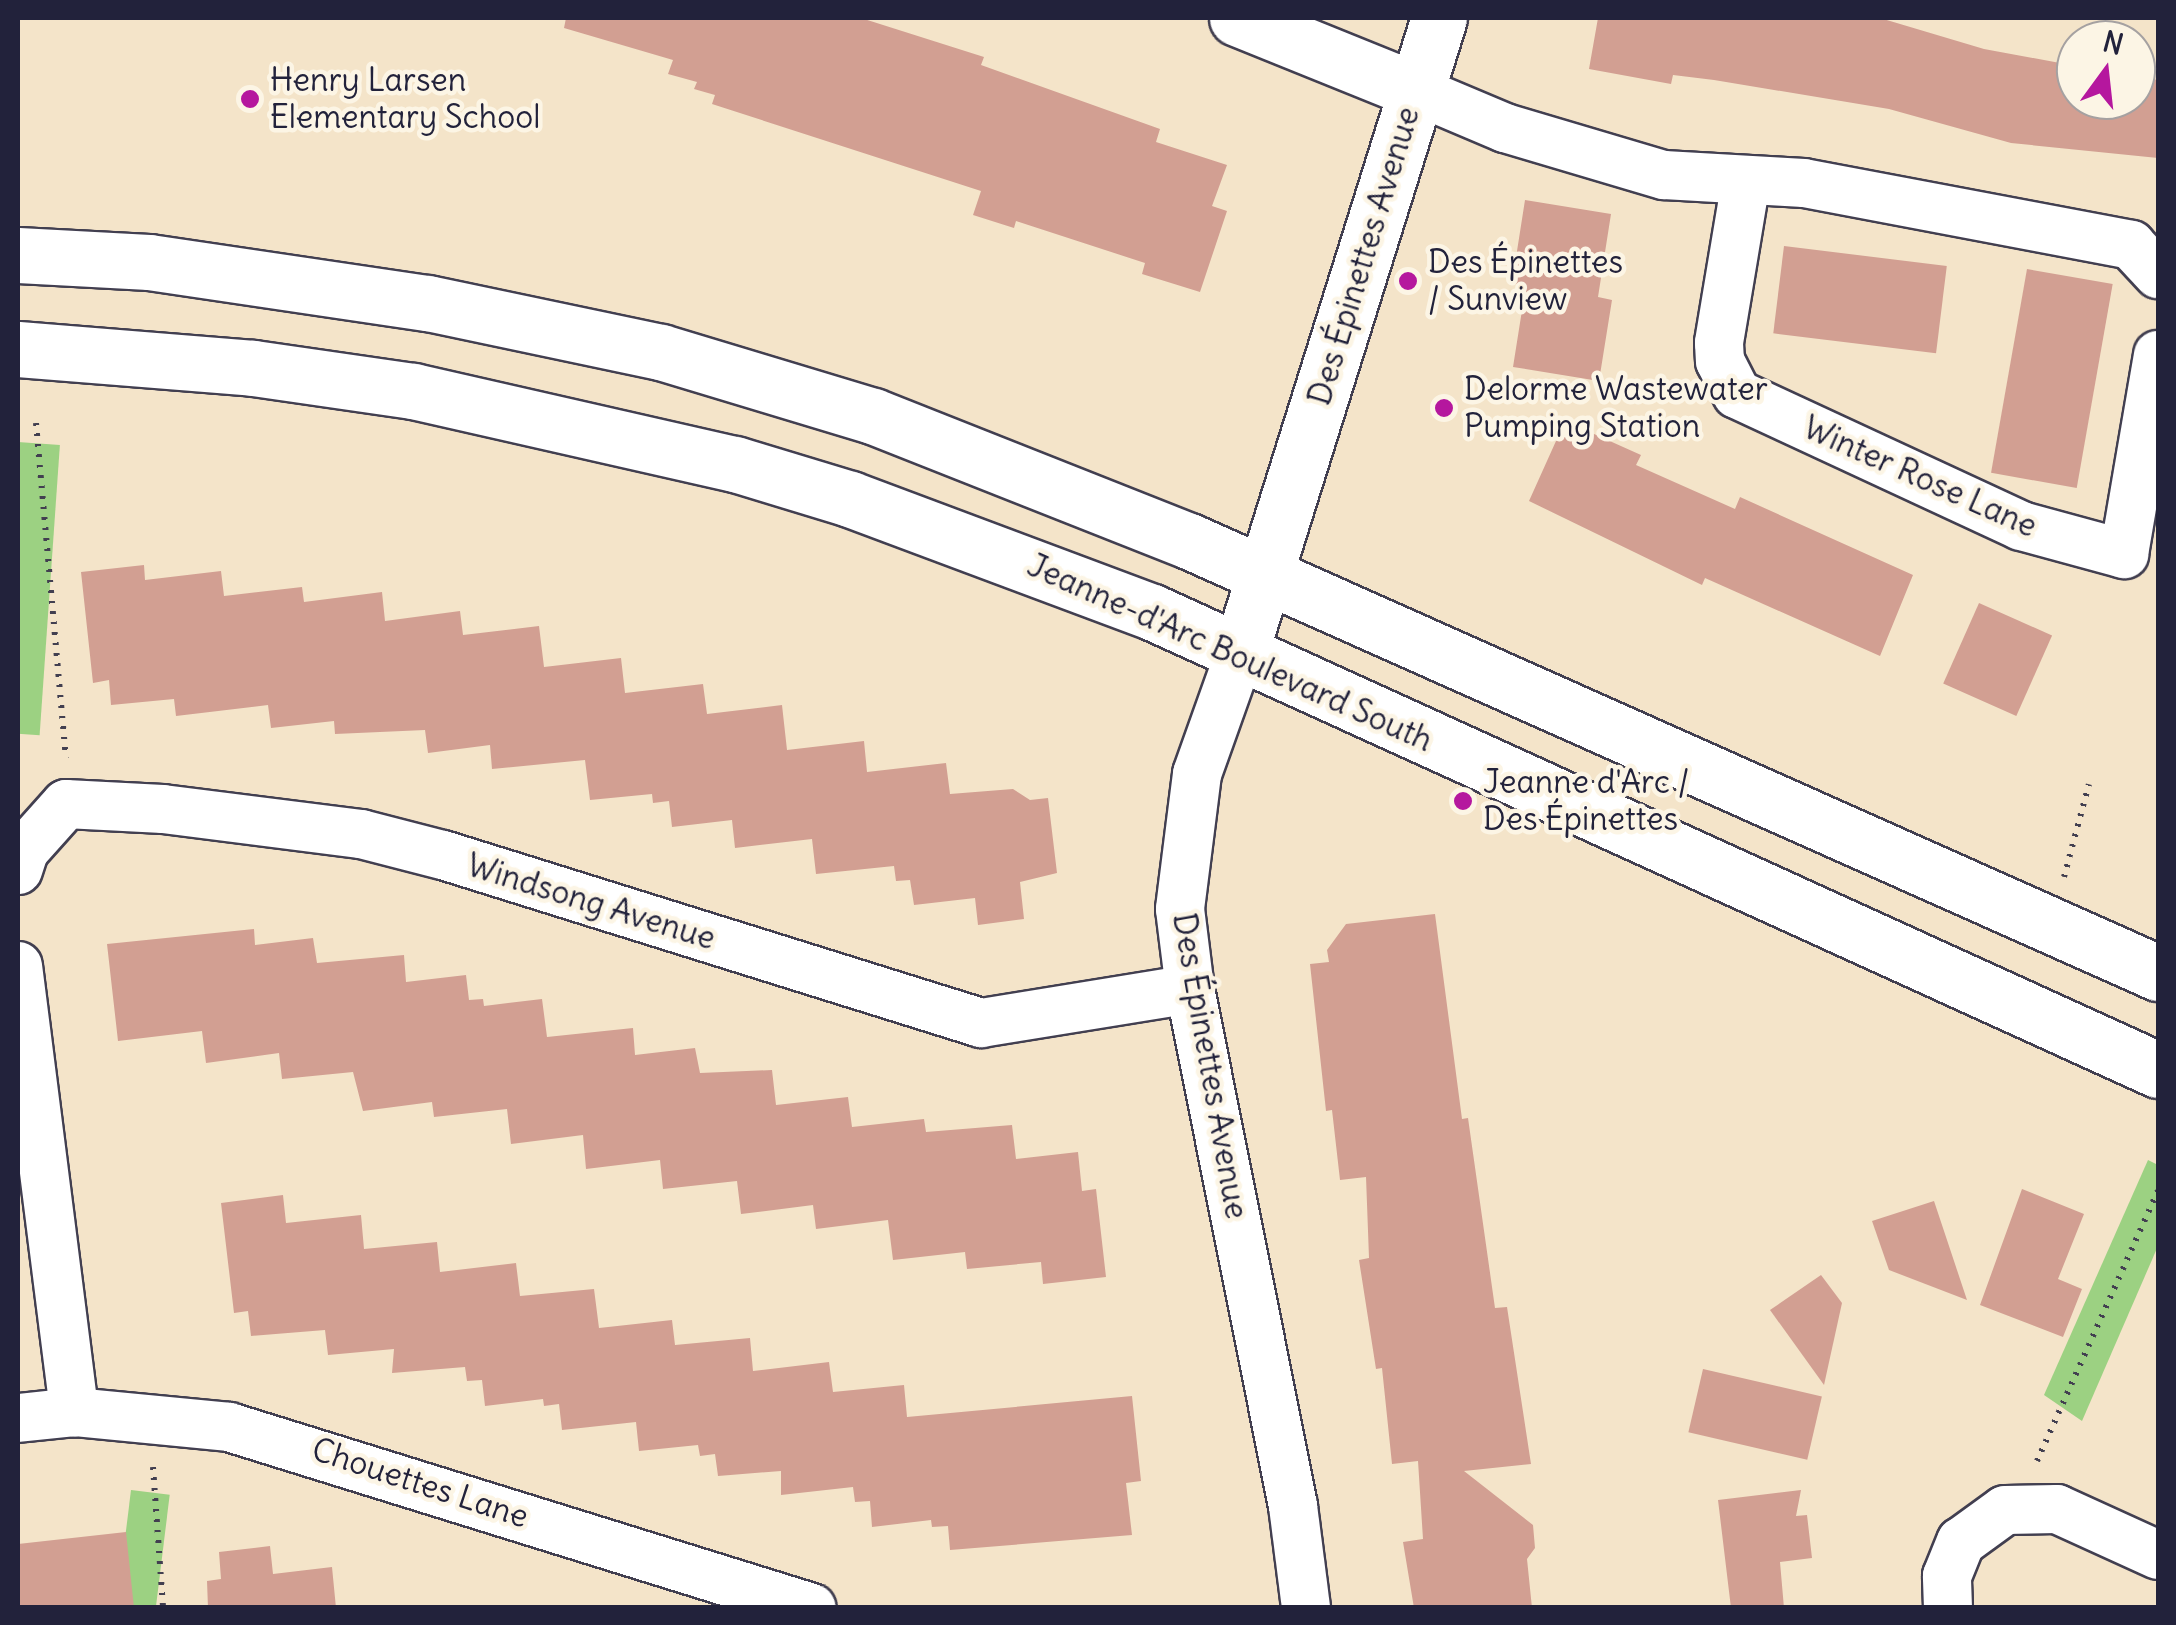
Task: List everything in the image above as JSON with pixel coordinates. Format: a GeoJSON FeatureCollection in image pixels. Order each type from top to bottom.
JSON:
{"type":"FeatureCollection","features":[{"type":"Feature","properties":{"kind":"main road"},"geometry":{"type":"LineString","coordinates":[[1237,18],[1415,90]]}},
{"type":"Feature","properties":{"kind":"main road","name":"Des Épinettes Avenue"},"geometry":{"type":"LineString","coordinates":[[1240,653],[1439,18]]}},
{"type":"Feature","properties":{"kind":"main road"},"geometry":{"type":"LineString","coordinates":[[18,256],[149,262],[314,282],[661,352],[986,456],[1266,576],[2158,973]]}},
{"type":"Feature","properties":{"kind":"main road","name":"Jeanne-d'Arc Boulevard South"},"geometry":{"type":"LineString","coordinates":[[18,349],[252,368],[413,391],[735,464],[1040,567],[1240,653],[2158,1070]]}},
{"type":"Feature","properties":{"kind":"street"},"geometry":{"type":"LineString","coordinates":[[1415,90],[1506,128],[1664,176],[1804,183],[2131,246],[2158,274]]}},
{"type":"Feature","properties":{"kind":"street","name":"Winter Rose Lane"},"geometry":{"type":"LineString","coordinates":[[1746,181],[1719,343],[1720,361],[1736,394],[2022,526],[2124,554],[2158,355]]}},
{"type":"Feature","properties":{"kind":"street","name":"Des Épinettes Avenue"},"geometry":{"type":"LineString","coordinates":[[1240,653],[1197,774],[1186,828],[1180,908],[1190,989],[1293,1506],[1306,1608]]}},
{"type":"Feature","properties":{"kind":"street"},"geometry":{"type":"LineString","coordinates":[[18,870],[43,825],[66,804]]}},
{"type":"Feature","properties":{"kind":"street","name":"Windsong Avenue"},"geometry":{"type":"LineString","coordinates":[[66,804],[361,834],[980,1023],[1190,989]]}},
{"type":"Feature","properties":{"kind":"street"},"geometry":{"type":"LineString","coordinates":[[18,966],[74,1412]]}},
{"type":"Feature","properties":{"kind":"street","name":"Chouettes Lane"},"geometry":{"type":"LineString","coordinates":[[18,1418],[74,1412],[152,1416],[290,1442],[812,1608]]}},
{"type":"Feature","properties":{"kind":"street"},"geometry":{"type":"LineString","coordinates":[[1948,1608],[1948,1576],[1962,1542],[1992,1517],[2024,1506],[2091,1521],[2158,1554]]}},
{"type":"Feature","properties":{"kind":"path"},"geometry":{"type":"LineString","coordinates":[[36,423],[66,804]]}},
{"type":"Feature","properties":{"kind":"path"},"geometry":{"type":"LineString","coordinates":[[2048,925],[2089,784]]}},
{"type":"Feature","properties":{"kind":"path"},"geometry":{"type":"LineString","coordinates":[[2024,1506],[2045,1435],[2158,1191]]}},
{"type":"Feature","properties":{"kind":"path"},"geometry":{"type":"LineString","coordinates":[[152,1416],[162,1608]]}},
{"type":"Feature","properties":{"kind":"green space"},"geometry":{"type":"Polygon","coordinates":[[[18,442],[60,445],[40,735],[18,734],[18,442]]]}},
{"type":"Feature","properties":{"kind":"green space"},"geometry":{"type":"Polygon","coordinates":[[[2148,1160],[2158,1165],[2158,1246],[2082,1421],[2044,1395],[2148,1160]]]}},
{"type":"Feature","properties":{"kind":"green space"},"geometry":{"type":"Polygon","coordinates":[[[131,1490],[170,1495],[156,1608],[117,1607],[131,1490]]]}},
{"type":"Feature","properties":{"kind":"building"},"geometry":{"type":"Polygon","coordinates":[[[566,18],[861,18],[984,57],[981,65],[1160,129],[1156,142],[1227,165],[1212,206],[1227,211],[1200,292],[1142,274],[1145,263],[1016,221],[1014,228],[973,215],[981,191],[712,104],[715,95],[694,89],[697,82],[668,74],[673,60],[564,28],[566,18]]]}},
{"type":"Feature","properties":{"kind":"building"},"geometry":{"type":"Polygon","coordinates":[[[1598,18],[1880,18],[1984,49],[2056,62],[2056,120],[2156,120],[2158,80],[2158,158],[2011,143],[1889,109],[1714,80],[1673,75],[1671,84],[1589,69],[1598,18]]]}},
{"type":"Feature","properties":{"kind":"building"},"geometry":{"type":"Polygon","coordinates":[[[1525,200],[1611,214],[1598,297],[1612,300],[1599,381],[1513,367],[1526,285],[1512,283],[1525,200]]]}},
{"type":"Feature","properties":{"kind":"building"},"geometry":{"type":"Polygon","coordinates":[[[1784,246],[1947,266],[1936,353],[1773,333],[1784,246]]]}},
{"type":"Feature","properties":{"kind":"building"},"geometry":{"type":"Polygon","coordinates":[[[2027,269],[2113,284],[2077,488],[1991,473],[2027,269]]]}},
{"type":"Feature","properties":{"kind":"building"},"geometry":{"type":"Polygon","coordinates":[[[1565,421],[1641,455],[1636,465],[1735,509],[1740,497],[1913,575],[1880,656],[1705,578],[1702,585],[1529,501],[1565,421]]]}},
{"type":"Feature","properties":{"kind":"building"},"geometry":{"type":"Polygon","coordinates":[[[144,565],[145,580],[221,571],[224,596],[302,587],[304,602],[382,592],[385,621],[460,611],[463,635],[539,626],[544,667],[621,658],[625,693],[703,684],[707,714],[782,705],[787,750],[864,741],[867,772],[946,763],[950,794],[1013,789],[1030,800],[1048,798],[1057,873],[1020,882],[1024,919],[978,925],[975,898],[914,905],[910,880],[896,881],[894,866],[816,874],[812,839],[735,848],[732,820],[672,827],[669,801],[653,803],[652,794],[590,800],[585,760],[492,769],[490,745],[428,753],[425,730],[335,734],[334,721],[271,728],[268,705],[176,716],[174,699],[111,705],[109,680],[93,683],[81,572],[144,565]]]}},
{"type":"Feature","properties":{"kind":"building"},"geometry":{"type":"Polygon","coordinates":[[[1979,603],[2052,636],[2016,716],[1943,683],[1979,603]]]}},
{"type":"Feature","properties":{"kind":"building"},"geometry":{"type":"Polygon","coordinates":[[[1435,914],[1462,1119],[1468,1118],[1495,1308],[1507,1307],[1531,1464],[1464,1471],[1533,1525],[1535,1548],[1527,1559],[1532,1608],[1414,1608],[1403,1542],[1423,1539],[1418,1461],[1392,1464],[1382,1368],[1376,1369],[1359,1260],[1369,1258],[1366,1177],[1340,1180],[1332,1110],[1326,1111],[1310,964],[1329,962],[1327,950],[1346,924],[1435,914]]]}},
{"type":"Feature","properties":{"kind":"building"},"geometry":{"type":"Polygon","coordinates":[[[254,929],[255,945],[313,938],[317,963],[404,955],[406,982],[466,975],[469,1000],[483,999],[484,1006],[542,999],[547,1037],[633,1028],[635,1055],[695,1048],[700,1073],[772,1070],[776,1105],[848,1097],[852,1127],[924,1119],[926,1132],[1012,1125],[1016,1159],[1078,1152],[1082,1191],[1096,1189],[1106,1277],[1043,1284],[1041,1262],[967,1269],[965,1252],[893,1260],[888,1220],[816,1229],[813,1205],[741,1214],[737,1181],[663,1189],[660,1160],[586,1169],[583,1135],[511,1144],[507,1109],[434,1117],[432,1102],[363,1111],[353,1072],[282,1079],[279,1053],[206,1063],[202,1031],[118,1041],[107,944],[254,929]]]}},
{"type":"Feature","properties":{"kind":"building"},"geometry":{"type":"Polygon","coordinates":[[[2022,1189],[2084,1214],[2058,1279],[2082,1289],[2063,1337],[1980,1305],[2022,1189]]]}},
{"type":"Feature","properties":{"kind":"building"},"geometry":{"type":"Polygon","coordinates":[[[283,1195],[286,1223],[361,1215],[364,1249],[437,1242],[440,1272],[516,1263],[520,1296],[594,1289],[599,1328],[672,1320],[675,1345],[750,1338],[753,1371],[829,1362],[833,1392],[904,1385],[907,1417],[1132,1396],[1141,1481],[1126,1483],[1132,1535],[950,1550],[948,1526],[932,1527],[931,1520],[872,1527],[870,1501],[855,1502],[853,1487],[781,1495],[781,1471],[718,1476],[715,1454],[700,1456],[698,1445],[639,1451],[636,1422],[562,1430],[559,1404],[544,1406],[543,1399],[485,1406],[482,1380],[467,1381],[465,1367],[392,1373],[394,1349],[328,1355],[325,1330],[251,1336],[248,1311],[234,1313],[221,1203],[283,1195]]]}},
{"type":"Feature","properties":{"kind":"building"},"geometry":{"type":"Polygon","coordinates":[[[1934,1201],[1967,1300],[1889,1270],[1872,1221],[1934,1201]]]}},
{"type":"Feature","properties":{"kind":"building"},"geometry":{"type":"Polygon","coordinates":[[[1821,1275],[1842,1303],[1824,1385],[1770,1310],[1821,1275]]]}},
{"type":"Feature","properties":{"kind":"building"},"geometry":{"type":"Polygon","coordinates":[[[1703,1369],[1822,1396],[1807,1460],[1688,1432],[1703,1369]]]}},
{"type":"Feature","properties":{"kind":"building"},"geometry":{"type":"Polygon","coordinates":[[[1801,1490],[1796,1516],[1807,1515],[1812,1558],[1780,1562],[1784,1608],[1731,1608],[1718,1500],[1801,1490]]]}},
{"type":"Feature","properties":{"kind":"building"},"geometry":{"type":"Polygon","coordinates":[[[126,1532],[134,1608],[18,1608],[18,1544],[126,1532]]]}},
{"type":"Feature","properties":{"kind":"building"},"geometry":{"type":"Polygon","coordinates":[[[270,1546],[273,1574],[332,1567],[336,1608],[208,1608],[207,1581],[221,1579],[219,1552],[270,1546]]]}},
{"type":"Feature","properties":{"kind":"place","name":"Henry Larsen Elementary School"},"geometry":{"type":"Point","coordinates":[250,99]}},
{"type":"Feature","properties":{"kind":"place","name":"Des Épinettes / Sunview"},"geometry":{"type":"Point","coordinates":[1408,281]}},
{"type":"Feature","properties":{"kind":"place","name":"Delorme Wastewater Pumping Station"},"geometry":{"type":"Point","coordinates":[1444,408]}},
{"type":"Feature","properties":{"kind":"place","name":"Jeanne d'Arc / Des Épinettes"},"geometry":{"type":"Point","coordinates":[1463,801]}}]}
